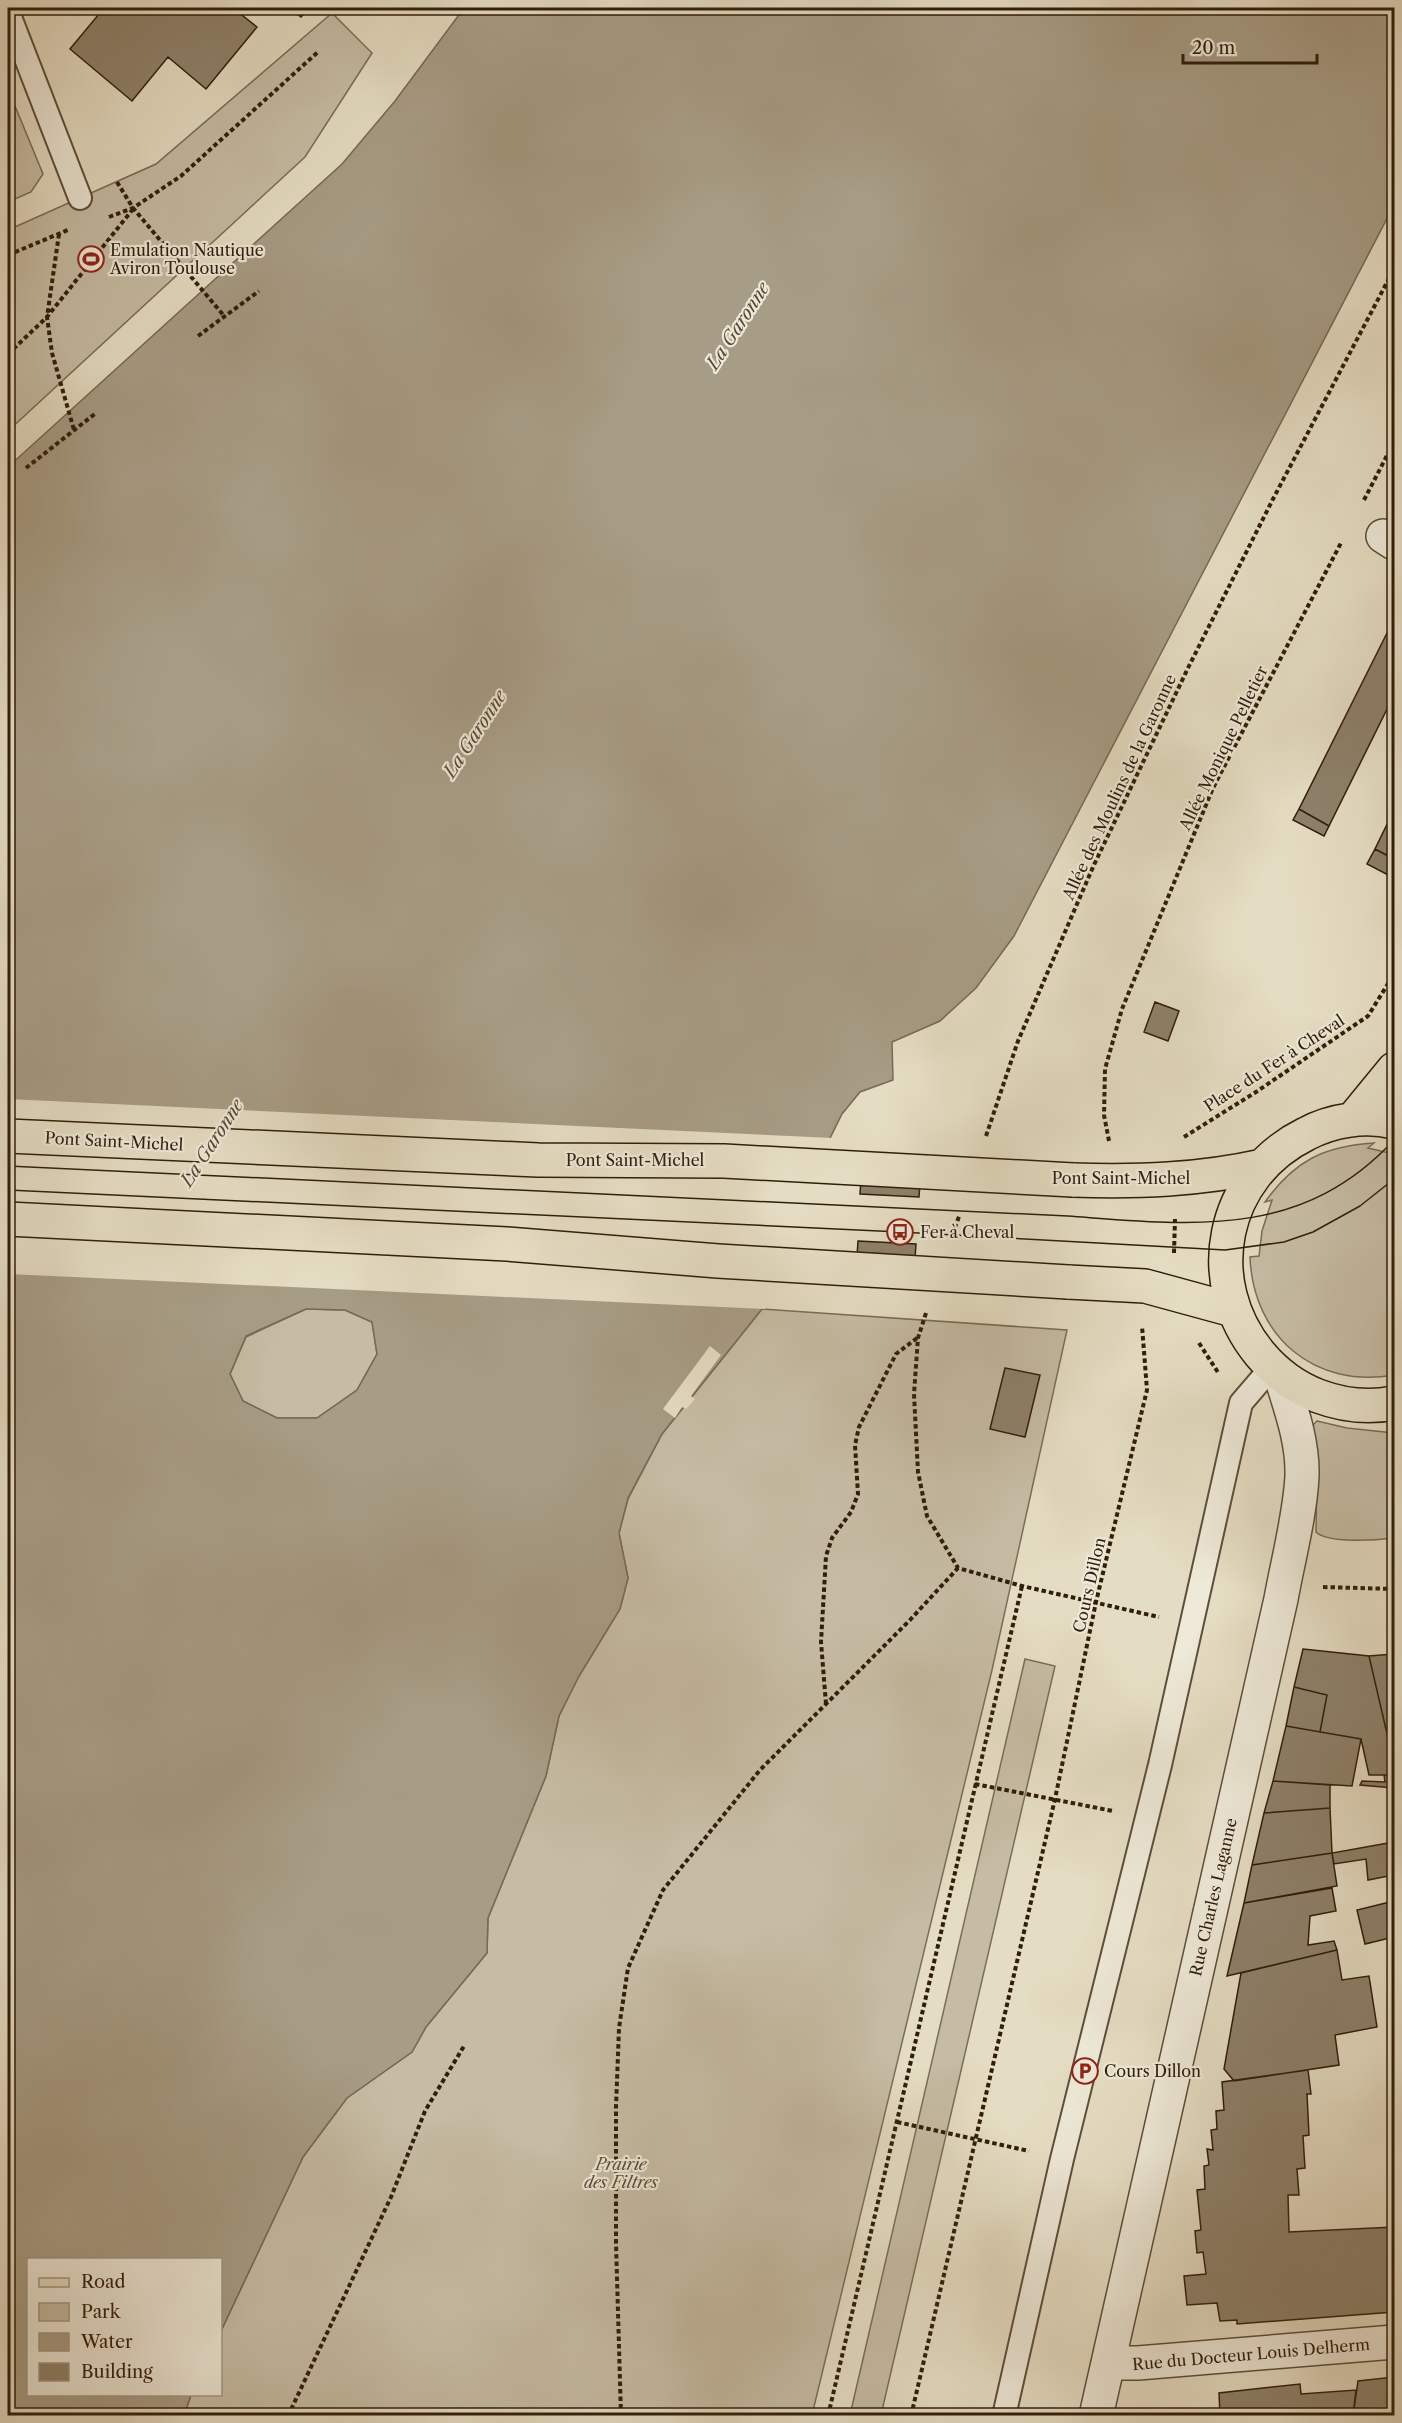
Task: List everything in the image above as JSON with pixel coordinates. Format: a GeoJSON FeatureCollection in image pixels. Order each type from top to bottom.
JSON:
{"type":"FeatureCollection","features":[{"type":"Feature","properties":{"kind":"main road"},"geometry":{"type":"LineString","coordinates":[[1353,1119],[1395,1069]]}},
{"type":"Feature","properties":{"kind":"main road"},"geometry":{"type":"LineString","coordinates":[[1393,1405],[1361,1405],[1332,1401],[1305,1391],[1276,1372],[1245,1335],[1233,1310],[1226,1281],[1225,1250],[1231,1221],[1242,1194],[1262,1166],[1288,1142],[1319,1127],[1353,1119],[1383,1119],[1395,1122]]}},
{"type":"Feature","properties":{"kind":"main road","name":"Pont Saint-Michel"},"geometry":{"type":"LineString","coordinates":[[8,1136],[538,1160],[724,1161],[1113,1181],[1177,1165],[1219,1175],[1262,1166]]}},
{"type":"Feature","properties":{"kind":"main road"},"geometry":{"type":"LineString","coordinates":[[8,1219],[507,1244],[718,1261],[1145,1286],[1233,1310]]}},
{"type":"Feature","properties":{"kind":"street","name":"Rue Charles Laganne"},"geometry":{"type":"LineString","coordinates":[[1096,2415],[1281,1599],[1292,1541],[1302,1477],[1300,1453],[1295,1420],[1276,1372]]}},
{"type":"Feature","properties":{"kind":"street","name":"Rue du Docteur Louis Delherm"},"geometry":{"type":"LineString","coordinates":[[1108,2363],[1138,2363],[1395,2342]]}},
{"type":"Feature","properties":{"kind":"lane"},"geometry":{"type":"LineString","coordinates":[[8,12],[80,198]]}},
{"type":"Feature","properties":{"kind":"lane"},"geometry":{"type":"LineString","coordinates":[[1004,2415],[1062,2159],[1085,2075],[1192,1625],[1241,1403],[1276,1372]]}},
{"type":"Feature","properties":{"kind":"path"},"geometry":{"type":"LineString","coordinates":[[102,219],[134,208],[181,176],[319,51]]}},
{"type":"Feature","properties":{"kind":"path"},"geometry":{"type":"LineString","coordinates":[[117,182],[134,208],[225,317]]}},
{"type":"Feature","properties":{"kind":"path"},"geometry":{"type":"LineString","coordinates":[[74,430],[52,353],[47,317],[59,234],[80,198]]}},
{"type":"Feature","properties":{"kind":"path"},"geometry":{"type":"LineString","coordinates":[[8,354],[47,317],[134,208]]}},
{"type":"Feature","properties":{"kind":"path"},"geometry":{"type":"LineString","coordinates":[[8,255],[70,230]]}},
{"type":"Feature","properties":{"kind":"path","name":"Allée des Moulins de la Garonne"},"geometry":{"type":"LineString","coordinates":[[984,1140],[1018,1041],[1093,867],[1188,666],[1273,499],[1395,269]]}},
{"type":"Feature","properties":{"kind":"path"},"geometry":{"type":"LineString","coordinates":[[198,336],[259,291]]}},
{"type":"Feature","properties":{"kind":"path"},"geometry":{"type":"LineString","coordinates":[[26,468],[96,413]]}},
{"type":"Feature","properties":{"kind":"path"},"geometry":{"type":"LineString","coordinates":[[1359,509],[1395,442]]}},
{"type":"Feature","properties":{"kind":"path","name":"Allée Monique Pelletier"},"geometry":{"type":"LineString","coordinates":[[1111,1148],[1104,1115],[1105,1069],[1122,1009],[1213,788],[1343,540]]}},
{"type":"Feature","properties":{"kind":"path","name":"Place du Fer à Cheval"},"geometry":{"type":"LineString","coordinates":[[1177,1165],[1185,1135],[1257,1092],[1368,1016],[1395,974]]}},
{"type":"Feature","properties":{"kind":"path"},"geometry":{"type":"LineString","coordinates":[[1172,1293],[1177,1165]]}},
{"type":"Feature","properties":{"kind":"path"},"geometry":{"type":"LineString","coordinates":[[951,1239],[962,1206]]}},
{"type":"Feature","properties":{"kind":"path"},"geometry":{"type":"LineString","coordinates":[[929,1305],[918,1338],[914,1394],[918,1472],[927,1516],[958,1568],[1022,1586],[1192,1625]]}},
{"type":"Feature","properties":{"kind":"path","name":"Cours Dillon"},"geometry":{"type":"LineString","coordinates":[[911,2415],[1055,1799],[1096,1602],[1147,1390],[1142,1320]]}},
{"type":"Feature","properties":{"kind":"path"},"geometry":{"type":"LineString","coordinates":[[826,1704],[821,1642],[826,1556],[832,1538],[851,1512],[858,1494],[855,1445],[859,1427],[896,1354],[918,1338]]}},
{"type":"Feature","properties":{"kind":"path"},"geometry":{"type":"LineString","coordinates":[[621,2415],[616,2243],[616,2107],[619,2028],[628,1968],[663,1890],[760,1770],[910,1620],[958,1568]]}},
{"type":"Feature","properties":{"kind":"path"},"geometry":{"type":"LineString","coordinates":[[1311,1585],[1395,1589]]}},
{"type":"Feature","properties":{"kind":"path"},"geometry":{"type":"LineString","coordinates":[[828,2415],[1022,1586]]}},
{"type":"Feature","properties":{"kind":"path"},"geometry":{"type":"LineString","coordinates":[[975,1784],[1146,1818]]}},
{"type":"Feature","properties":{"kind":"path"},"geometry":{"type":"LineString","coordinates":[[288,2415],[391,2197],[425,2111],[464,2046]]}},
{"type":"Feature","properties":{"kind":"path"},"geometry":{"type":"LineString","coordinates":[[897,2122],[1062,2159]]}},
{"type":"Feature","properties":{"kind":"green space"},"geometry":{"type":"Polygon","coordinates":[[[332,13],[372,53],[305,157],[8,431],[8,230],[156,164],[332,13]]]}},
{"type":"Feature","properties":{"kind":"green space"},"geometry":{"type":"Polygon","coordinates":[[[8,89],[43,174],[31,192],[8,202],[8,89]]]}},
{"type":"Feature","properties":{"kind":"green space"},"geometry":{"type":"Polygon","coordinates":[[[1374,1143],[1368,1148],[1394,1154],[1394,1375],[1365,1377],[1339,1374],[1315,1365],[1294,1351],[1276,1333],[1263,1311],[1254,1286],[1250,1257],[1259,1256],[1262,1231],[1272,1200],[1265,1202],[1287,1176],[1299,1166],[1325,1152],[1374,1143]]]}},
{"type":"Feature","properties":{"kind":"green space"},"geometry":{"type":"Polygon","coordinates":[[[306,1309],[345,1310],[372,1322],[377,1354],[357,1390],[317,1418],[277,1418],[243,1401],[230,1374],[246,1337],[306,1309]]]}},
{"type":"Feature","properties":{"kind":"green space","name":"Prairie des Filtres"},"geometry":{"type":"Polygon","coordinates":[[[762,1309],[1067,1330],[992,1670],[812,2415],[184,2416],[191,2396],[222,2396],[222,2329],[303,2157],[347,2098],[412,2052],[426,2027],[487,1953],[488,1918],[546,1776],[559,1716],[579,1676],[620,1609],[628,1578],[619,1533],[628,1499],[662,1434],[762,1309]]]}},
{"type":"Feature","properties":{"kind":"green space"},"geometry":{"type":"Polygon","coordinates":[[[1317,1421],[1347,1428],[1394,1433],[1394,1538],[1342,1540],[1322,1536],[1316,1532],[1317,1464],[1312,1426],[1317,1421]]]}},
{"type":"Feature","properties":{"kind":"green space"},"geometry":{"type":"Polygon","coordinates":[[[1025,1659],[1055,1666],[881,2415],[850,2415],[1025,1659]]]}},
{"type":"Feature","properties":{"kind":"water","name":"La Garonne"},"geometry":{"type":"Polygon","coordinates":[[[464,8],[1394,8],[1394,205],[1014,936],[976,988],[940,1021],[892,1042],[893,1080],[860,1092],[842,1114],[803,1193],[762,1309],[662,1434],[628,1498],[619,1533],[628,1578],[620,1609],[579,1676],[559,1716],[546,1776],[488,1918],[487,1953],[426,2027],[412,2052],[347,2098],[303,2157],[222,2329],[222,2258],[27,2258],[27,2396],[191,2396],[184,2415],[8,2415],[8,467],[342,164],[395,101],[464,8]],[[306,1309],[246,1336],[230,1374],[243,1401],[277,1418],[317,1418],[357,1390],[377,1354],[372,1322],[345,1310],[306,1309]]]}},
{"type":"Feature","properties":{"kind":"pier"},"geometry":{"type":"Polygon","coordinates":[[[8,1099],[833,1138],[805,1194],[765,1309],[8,1274],[8,1099]]]}},
{"type":"Feature","properties":{"kind":"pier"},"geometry":{"type":"Polygon","coordinates":[[[710,1346],[721,1355],[691,1396],[695,1399],[686,1409],[682,1407],[675,1418],[663,1409],[710,1346]]]}},
{"type":"Feature","properties":{"kind":"building"},"geometry":{"type":"Polygon","coordinates":[[[104,8],[233,8],[257,27],[206,89],[168,57],[132,101],[70,49],[104,8]]]}},
{"type":"Feature","properties":{"kind":"building"},"geometry":{"type":"Polygon","coordinates":[[[289,8],[309,8],[301,17],[289,8]]]}},
{"type":"Feature","properties":{"kind":"building"},"geometry":{"type":"Polygon","coordinates":[[[1394,619],[1394,695],[1329,826],[1299,809],[1394,619]]]}},
{"type":"Feature","properties":{"kind":"building"},"geometry":{"type":"Polygon","coordinates":[[[1299,809],[1329,826],[1324,836],[1293,820],[1299,809]]]}},
{"type":"Feature","properties":{"kind":"building"},"geometry":{"type":"Polygon","coordinates":[[[1394,810],[1394,859],[1375,849],[1394,810]]]}},
{"type":"Feature","properties":{"kind":"building"},"geometry":{"type":"Polygon","coordinates":[[[1375,849],[1394,859],[1394,878],[1367,864],[1375,849]]]}},
{"type":"Feature","properties":{"kind":"building"},"geometry":{"type":"Polygon","coordinates":[[[1155,1002],[1179,1011],[1168,1041],[1144,1032],[1155,1002]]]}},
{"type":"Feature","properties":{"kind":"building"},"geometry":{"type":"Polygon","coordinates":[[[861,1180],[920,1183],[919,1197],[860,1194],[861,1180]]]}},
{"type":"Feature","properties":{"kind":"building"},"geometry":{"type":"Polygon","coordinates":[[[858,1241],[916,1244],[915,1259],[857,1256],[858,1241]]]}},
{"type":"Feature","properties":{"kind":"building"},"geometry":{"type":"Polygon","coordinates":[[[1005,1368],[1040,1375],[1025,1437],[990,1429],[1005,1368]]]}},
{"type":"Feature","properties":{"kind":"building"},"geometry":{"type":"Polygon","coordinates":[[[1303,1649],[1369,1656],[1394,1764],[1394,1775],[1369,1775],[1361,1739],[1320,1732],[1327,1695],[1294,1687],[1303,1649]]]}},
{"type":"Feature","properties":{"kind":"building"},"geometry":{"type":"Polygon","coordinates":[[[1394,1654],[1394,1764],[1369,1656],[1394,1654]]]}},
{"type":"Feature","properties":{"kind":"building"},"geometry":{"type":"Polygon","coordinates":[[[1294,1687],[1327,1695],[1320,1732],[1286,1726],[1294,1687]]]}},
{"type":"Feature","properties":{"kind":"building"},"geometry":{"type":"Polygon","coordinates":[[[1286,1726],[1361,1739],[1352,1786],[1273,1781],[1286,1726]]]}},
{"type":"Feature","properties":{"kind":"building"},"geometry":{"type":"Polygon","coordinates":[[[1384,1775],[1394,1775],[1394,1788],[1360,1785],[1362,1781],[1385,1782],[1384,1775]]]}},
{"type":"Feature","properties":{"kind":"building"},"geometry":{"type":"Polygon","coordinates":[[[1273,1781],[1330,1785],[1330,1808],[1264,1813],[1273,1781]]]}},
{"type":"Feature","properties":{"kind":"building"},"geometry":{"type":"Polygon","coordinates":[[[1389,1788],[1394,1788],[1394,1801],[1389,1802],[1389,1788]]]}},
{"type":"Feature","properties":{"kind":"building"},"geometry":{"type":"Polygon","coordinates":[[[1330,1808],[1332,1853],[1252,1865],[1264,1813],[1330,1808]]]}},
{"type":"Feature","properties":{"kind":"building"},"geometry":{"type":"Polygon","coordinates":[[[1394,1842],[1394,1875],[1368,1880],[1366,1859],[1334,1864],[1332,1853],[1394,1842]]]}},
{"type":"Feature","properties":{"kind":"building"},"geometry":{"type":"Polygon","coordinates":[[[1332,1853],[1337,1886],[1244,1903],[1252,1865],[1332,1853]]]}},
{"type":"Feature","properties":{"kind":"building"},"geometry":{"type":"Polygon","coordinates":[[[1332,1888],[1336,1911],[1310,1916],[1308,1945],[1334,1941],[1337,1950],[1227,1976],[1244,1903],[1332,1888]]]}},
{"type":"Feature","properties":{"kind":"building"},"geometry":{"type":"Polygon","coordinates":[[[1394,1901],[1394,1937],[1365,1944],[1357,1910],[1394,1901]]]}},
{"type":"Feature","properties":{"kind":"building"},"geometry":{"type":"Polygon","coordinates":[[[1337,1950],[1342,1980],[1369,1976],[1377,2027],[1335,2035],[1339,2065],[1234,2081],[1224,2069],[1241,1973],[1337,1950]]]}},
{"type":"Feature","properties":{"kind":"building"},"geometry":{"type":"Polygon","coordinates":[[[1308,2070],[1311,2094],[1307,2094],[1309,2135],[1303,2136],[1305,2168],[1297,2169],[1299,2195],[1288,2195],[1289,2232],[1394,2227],[1394,2312],[1237,2324],[1237,2320],[1220,2321],[1217,2303],[1187,2305],[1184,2276],[1206,2274],[1203,2252],[1197,2253],[1195,2231],[1201,2230],[1197,2190],[1205,2189],[1204,2166],[1209,2165],[1207,2149],[1213,2150],[1211,2130],[1217,2129],[1216,2111],[1224,2110],[1222,2082],[1308,2070]]]}},
{"type":"Feature","properties":{"kind":"building"},"geometry":{"type":"Polygon","coordinates":[[[1394,2377],[1394,2416],[1353,2416],[1358,2381],[1394,2377]]]}},
{"type":"Feature","properties":{"kind":"building"},"geometry":{"type":"Polygon","coordinates":[[[1300,2384],[1301,2394],[1356,2390],[1353,2416],[1220,2416],[1219,2393],[1300,2384]]]}},
{"type":"Feature","properties":{"kind":"building"},"geometry":{"type":"Polygon","coordinates":[[[1191,2409],[1191,2414],[1208,2413],[1209,2416],[1168,2416],[1169,2412],[1191,2409]]]}},
{"type":"Feature","properties":{"kind":"tram line"},"geometry":{"type":"LineString","coordinates":[[8,1166],[1158,1222],[1201,1222],[1243,1219],[1283,1210],[1321,1195],[1358,1172],[1394,1140]]}},
{"type":"Feature","properties":{"kind":"tram line"},"geometry":{"type":"LineString","coordinates":[[8,1190],[900,1232],[1225,1250],[1284,1242],[1313,1232],[1360,1206],[1394,1179]]}},
{"type":"Feature","properties":{"kind":"place","name":"Emulation Nautique Aviron Toulouse"},"geometry":{"type":"Point","coordinates":[91,259]}},
{"type":"Feature","properties":{"kind":"place","name":"Fer à Cheval"},"geometry":{"type":"Point","coordinates":[900,1232]}},
{"type":"Feature","properties":{"kind":"place","name":"Cours Dillon"},"geometry":{"type":"Point","coordinates":[1085,2071]}}]}
